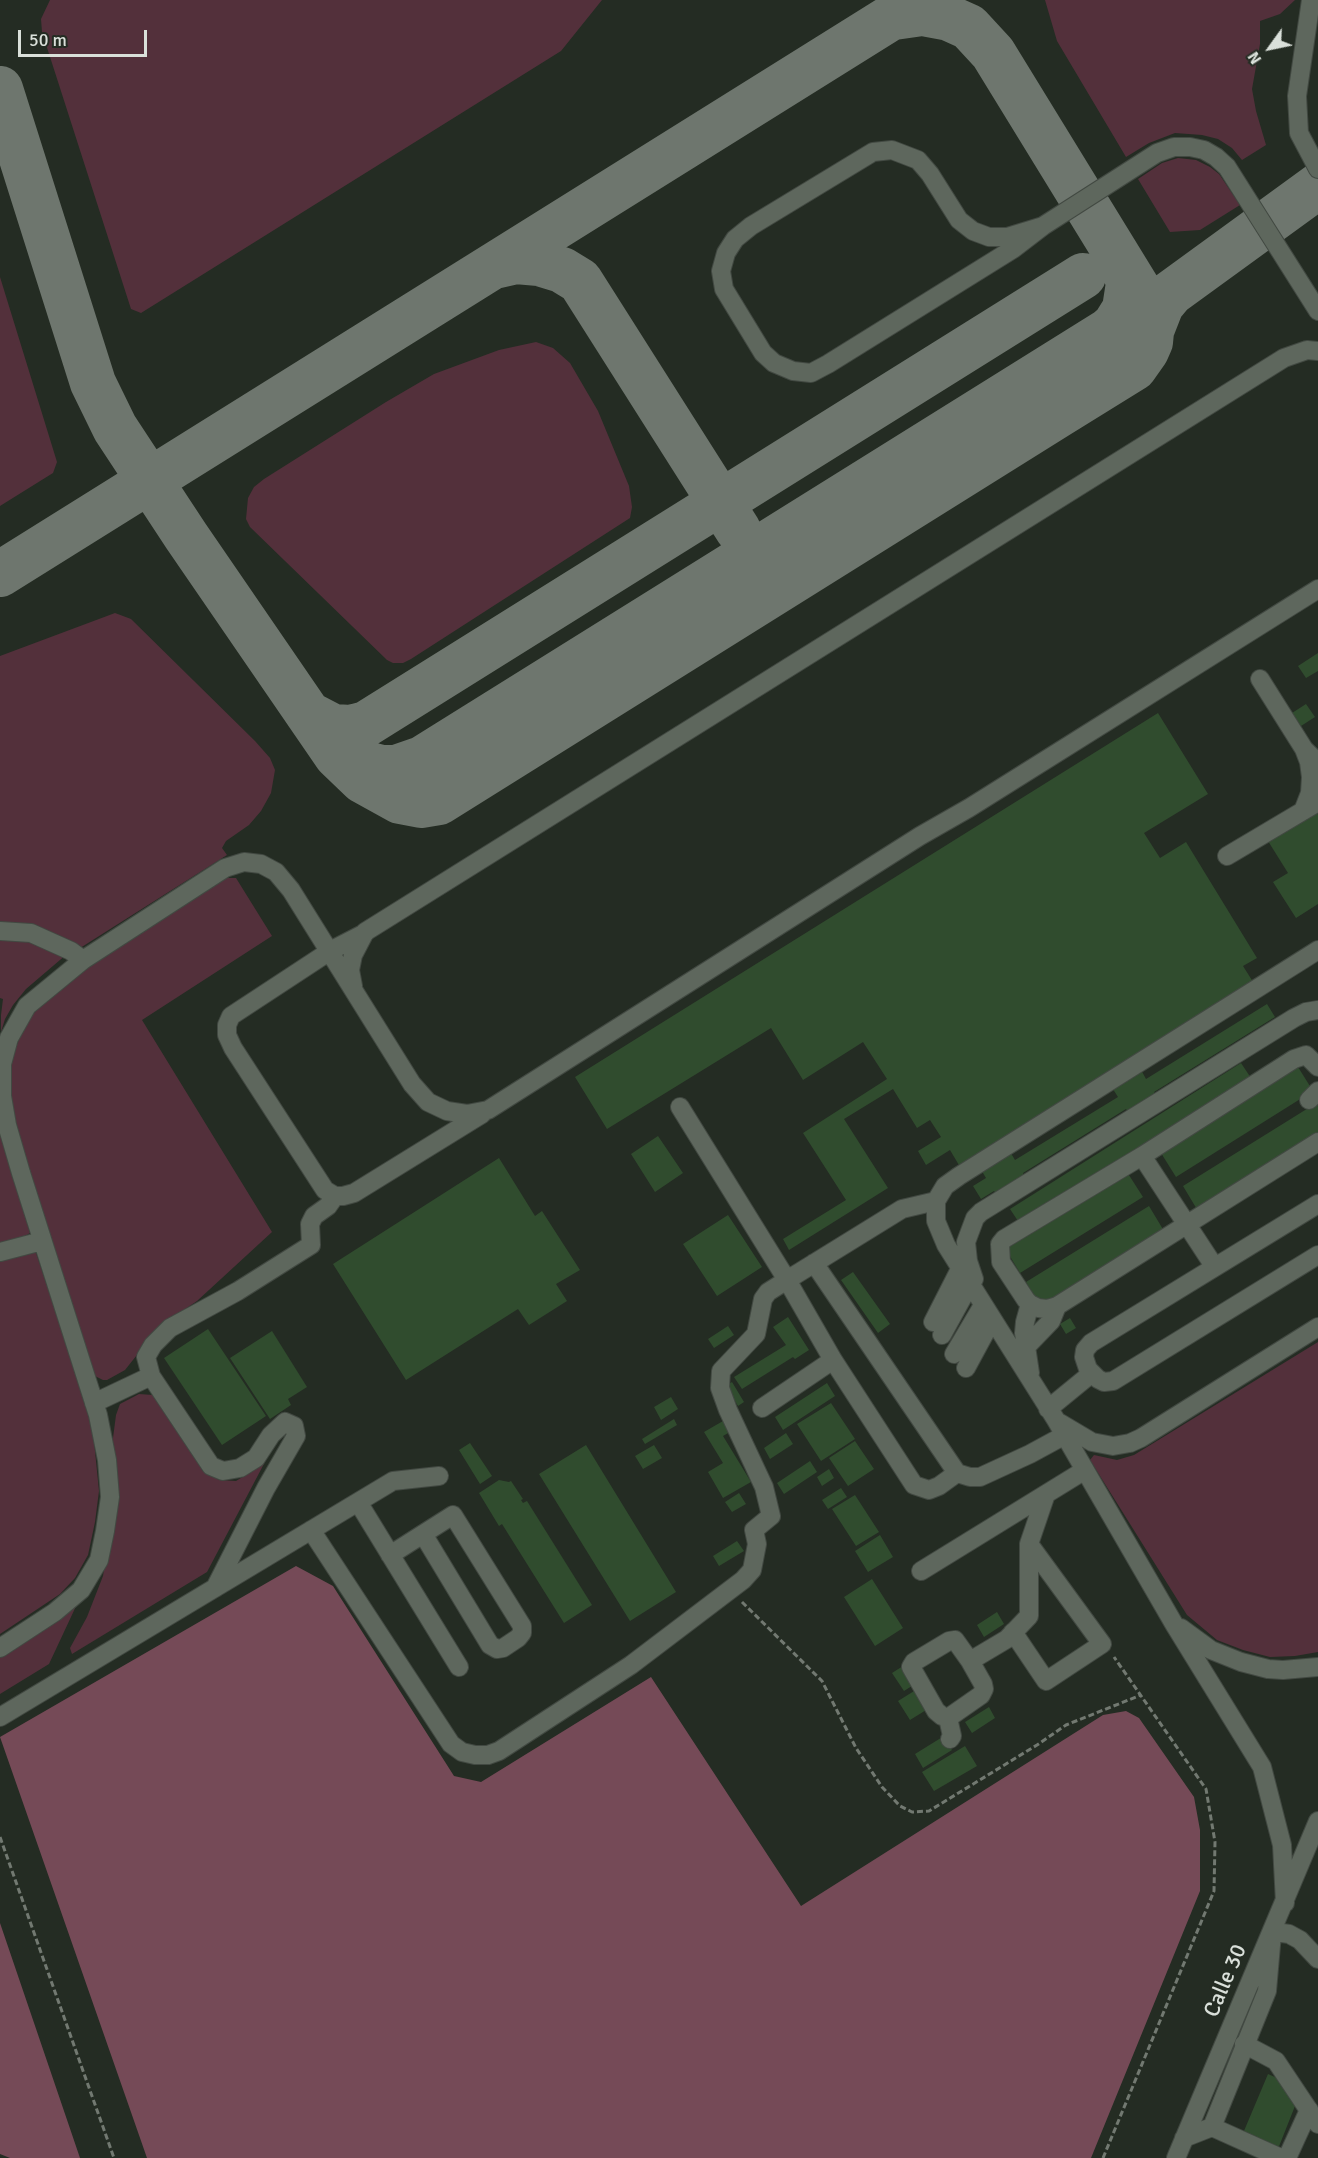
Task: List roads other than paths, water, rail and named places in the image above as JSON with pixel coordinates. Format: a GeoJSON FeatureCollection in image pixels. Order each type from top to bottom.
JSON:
{"type":"FeatureCollection","features":[{"type":"Feature","properties":{"kind":"street"},"geometry":{"type":"LineString","coordinates":[[1311,0],[1297,96],[1299,133],[1318,169]]}},
{"type":"Feature","properties":{"kind":"street"},"geometry":{"type":"LineString","coordinates":[[1043,226],[1007,237],[989,237],[973,231],[959,220],[930,174],[918,160],[892,150],[873,152],[751,226],[735,239],[726,253],[722,271],[724,289],[763,352],[774,363],[793,372],[811,373],[1013,249],[1043,226],[1157,153],[1174,147],[1190,147],[1204,150],[1216,157],[1237,180],[1318,311]]}},
{"type":"Feature","properties":{"kind":"street"},"geometry":{"type":"LineString","coordinates":[[1318,351],[1307,350],[1284,358],[365,932],[330,951],[240,1008],[231,1016],[226,1025],[227,1035],[233,1048],[325,1190],[335,1196],[354,1192],[1318,589]]}},
{"type":"Feature","properties":{"kind":"street"},"geometry":{"type":"LineString","coordinates":[[1227,856],[1310,807],[1311,777],[1304,749],[1260,679]]}},
{"type":"Feature","properties":{"kind":"street"},"geometry":{"type":"LineString","coordinates":[[1304,749],[1318,763]]}},
{"type":"Feature","properties":{"kind":"street"},"geometry":{"type":"LineString","coordinates":[[7,1125],[2,1064],[9,1038],[27,1006],[83,960],[225,868],[244,862],[261,864],[276,872],[291,890],[412,1084],[428,1102],[447,1112],[467,1114],[488,1110]]}},
{"type":"Feature","properties":{"kind":"street"},"geometry":{"type":"LineString","coordinates":[[0,931],[31,933],[71,951],[83,960]]}},
{"type":"Feature","properties":{"kind":"street"},"geometry":{"type":"LineString","coordinates":[[353,988],[350,969],[353,955],[365,932]]}},
{"type":"Feature","properties":{"kind":"street"},"geometry":{"type":"LineString","coordinates":[[1285,1903],[1282,1845],[1262,1767],[1174,1624],[1056,1422],[946,1245],[936,1221],[936,1201],[945,1186],[959,1176],[1315,958]]}},
{"type":"Feature","properties":{"kind":"street"},"geometry":{"type":"LineString","coordinates":[[966,1368],[987,1312],[966,1250],[970,1229],[981,1212],[1294,1018],[1306,1012],[1318,1010]]}},
{"type":"Feature","properties":{"kind":"street"},"geometry":{"type":"LineString","coordinates":[[1318,1067],[1306,1055],[1294,1059],[1142,1156],[1004,1239],[1000,1244],[1001,1262],[1030,1304],[1047,1310],[1057,1306],[1318,1142]]}},
{"type":"Feature","properties":{"kind":"street"},"geometry":{"type":"LineString","coordinates":[[0,1106],[94,1402],[107,1460],[110,1497],[99,1560],[81,1590],[55,1612],[0,1648]]}},
{"type":"Feature","properties":{"kind":"street"},"geometry":{"type":"LineString","coordinates":[[680,1107],[787,1280],[833,1360],[914,1485],[929,1490],[957,1473]]}},
{"type":"Feature","properties":{"kind":"street"},"geometry":{"type":"LineString","coordinates":[[1142,1156],[1214,1266]]}},
{"type":"Feature","properties":{"kind":"street"},"geometry":{"type":"LineString","coordinates":[[215,1588],[266,1488],[296,1436],[294,1426],[285,1422],[271,1435],[256,1458],[240,1468],[223,1471],[212,1466],[151,1376],[146,1357],[153,1345],[170,1328],[238,1291],[311,1245],[310,1224],[314,1216],[328,1206],[335,1196]]}},
{"type":"Feature","properties":{"kind":"street"},"geometry":{"type":"LineString","coordinates":[[311,1530],[443,1735],[462,1752],[488,1755],[499,1751],[631,1665],[730,1590],[752,1570],[757,1544],[754,1530],[771,1516],[764,1487],[720,1388],[721,1371],[756,1334],[763,1299],[768,1292],[902,1209],[936,1201]]}},
{"type":"Feature","properties":{"kind":"street"},"geometry":{"type":"LineString","coordinates":[[1318,1204],[1091,1343],[1085,1350],[1084,1358],[1092,1373],[1104,1382],[1113,1381],[1318,1255]]}},
{"type":"Feature","properties":{"kind":"street"},"geometry":{"type":"LineString","coordinates":[[0,1252],[42,1241]]}},
{"type":"Feature","properties":{"kind":"street"},"geometry":{"type":"LineString","coordinates":[[814,1263],[957,1473],[980,1477],[1030,1454],[1092,1373]]}},
{"type":"Feature","properties":{"kind":"street"},"geometry":{"type":"LineString","coordinates":[[937,1329],[965,1276]]}},
{"type":"Feature","properties":{"kind":"street"},"geometry":{"type":"LineString","coordinates":[[1030,1304],[1025,1322],[1025,1348],[1032,1383]]}},
{"type":"Feature","properties":{"kind":"street"},"geometry":{"type":"LineString","coordinates":[[1025,1348],[1051,1321],[1057,1306]]}},
{"type":"Feature","properties":{"kind":"street"},"geometry":{"type":"LineString","coordinates":[[954,1354],[987,1312]]}},
{"type":"Feature","properties":{"kind":"street"},"geometry":{"type":"LineString","coordinates":[[1056,1422],[1092,1442],[1113,1446],[1130,1443],[1318,1327]]}},
{"type":"Feature","properties":{"kind":"street"},"geometry":{"type":"LineString","coordinates":[[762,1408],[833,1360]]}},
{"type":"Feature","properties":{"kind":"street"},"geometry":{"type":"LineString","coordinates":[[94,1402],[151,1376]]}},
{"type":"Feature","properties":{"kind":"street"},"geometry":{"type":"LineString","coordinates":[[921,1572],[1085,1470]]}},
{"type":"Feature","properties":{"kind":"street"},"geometry":{"type":"LineString","coordinates":[[0,1717],[393,1481],[439,1476]]}},
{"type":"Feature","properties":{"kind":"street"},"geometry":{"type":"LineString","coordinates":[[970,1661],[1007,1639],[1029,1616],[1029,1544],[1046,1494]]}},
{"type":"Feature","properties":{"kind":"street"},"geometry":{"type":"LineString","coordinates":[[358,1502],[459,1667]]}},
{"type":"Feature","properties":{"kind":"street"},"geometry":{"type":"LineString","coordinates":[[390,1555],[423,1534],[453,1515],[522,1626],[522,1633],[518,1638],[503,1648],[497,1649],[490,1645],[423,1534]]}},
{"type":"Feature","properties":{"kind":"street"},"geometry":{"type":"LineString","coordinates":[[1013,1632],[1046,1681],[1102,1644],[1029,1544]]}},
{"type":"Feature","properties":{"kind":"street"},"geometry":{"type":"LineString","coordinates":[[1174,1624],[1211,1650],[1242,1662],[1268,1669],[1283,1670],[1318,1666]]}},
{"type":"Feature","properties":{"kind":"street"},"geometry":{"type":"LineString","coordinates":[[948,1718],[976,1700],[984,1689],[970,1661],[954,1640],[914,1662],[911,1667],[936,1711],[948,1718],[952,1736],[950,1739]]}},
{"type":"Feature","properties":{"kind":"street","name":"Calle 30"},"geometry":{"type":"LineString","coordinates":[[1176,2158],[1318,1821]]}},
{"type":"Feature","properties":{"kind":"street"},"geometry":{"type":"LineString","coordinates":[[1212,2127],[1267,1991],[1272,1934],[1276,1932],[1289,1934],[1300,1940],[1318,1959]]}},
{"type":"Feature","properties":{"kind":"street"},"geometry":{"type":"LineString","coordinates":[[1245,2044],[1276,2061],[1313,2117],[1287,2158]]}},
{"type":"Feature","properties":{"kind":"street"},"geometry":{"type":"LineString","coordinates":[[1184,2138],[1212,2127],[1281,2158]]}}]}
